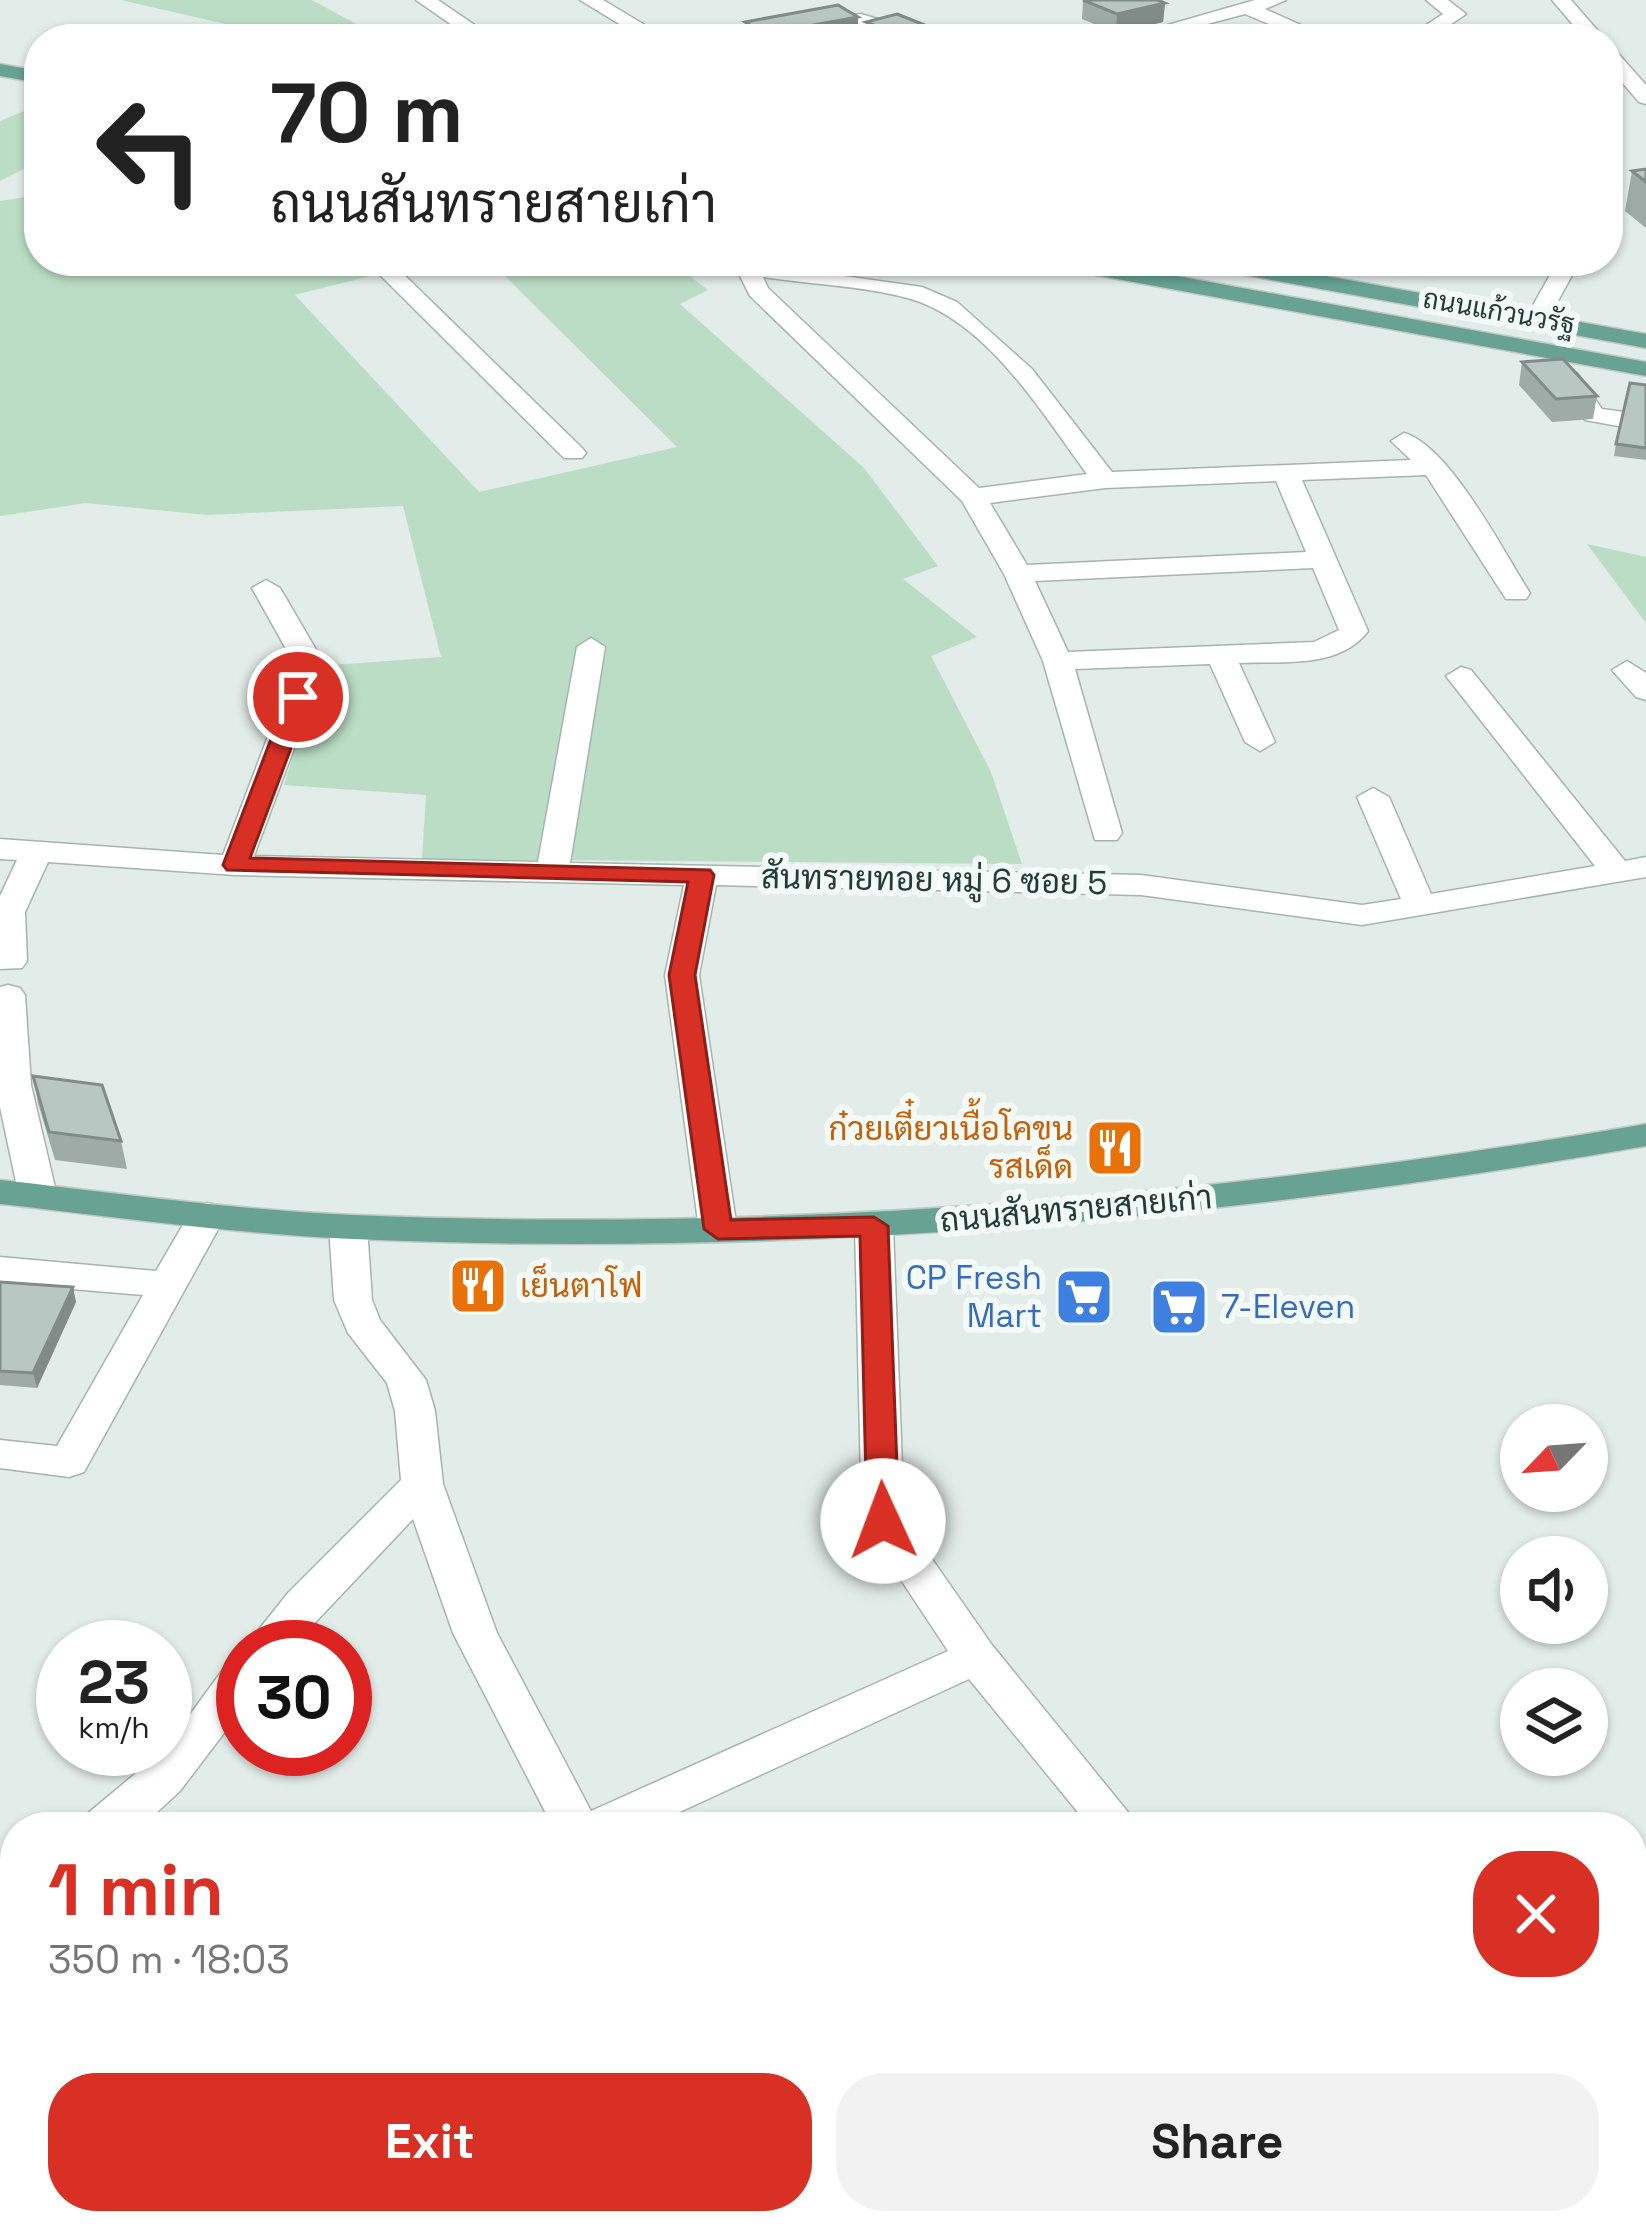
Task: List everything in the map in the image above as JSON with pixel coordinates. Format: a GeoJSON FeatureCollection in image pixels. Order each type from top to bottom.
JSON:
{"type":"FeatureCollection","features":[{"type":"Feature","properties":{"kind":"main road","name":"ถนนแก้วนวรัฐ"},"geometry":{"type":"LineString","coordinates":[[1139,276],[1646,369]]}},
{"type":"Feature","properties":{"kind":"main road","name":"ถนนแก้วนวรัฐ"},"geometry":{"type":"LineString","coordinates":[[1315,276],[1646,341]]}},
{"type":"Feature","properties":{"kind":"main road","name":"ถนนสันทรายสายเก่า"},"geometry":{"type":"LineString","coordinates":[[0,1192],[348,1227],[557,1233],[874,1226],[1337,1186],[1646,1135]]}},
{"type":"Feature","properties":{"kind":"street"},"geometry":{"type":"LineString","coordinates":[[425,0],[462,24]]}},
{"type":"Feature","properties":{"kind":"street"},"geometry":{"type":"LineString","coordinates":[[589,0],[631,24]]}},
{"type":"Feature","properties":{"kind":"street"},"geometry":{"type":"LineString","coordinates":[[1188,24],[1277,0]]}},
{"type":"Feature","properties":{"kind":"street"},"geometry":{"type":"LineString","coordinates":[[1435,0],[1456,14],[1440,24]]}},
{"type":"Feature","properties":{"kind":"street"},"geometry":{"type":"LineString","coordinates":[[1561,0],[1582,24]]}},
{"type":"Feature","properties":{"kind":"street"},"geometry":{"type":"LineString","coordinates":[[1248,9],[1285,24]]}},
{"type":"Feature","properties":{"kind":"street"},"geometry":{"type":"LineString","coordinates":[[831,24],[861,20],[874,24]]}},
{"type":"Feature","properties":{"kind":"street"},"geometry":{"type":"LineString","coordinates":[[1623,75],[1646,98]]}},
{"type":"Feature","properties":{"kind":"street"},"geometry":{"type":"LineString","coordinates":[[392,276],[573,453]]}},
{"type":"Feature","properties":{"kind":"street"},"geometry":{"type":"LineString","coordinates":[[752,276],[758,291],[973,497],[1018,574],[1058,661],[1106,833]]}},
{"type":"Feature","properties":{"kind":"street"},"geometry":{"type":"LineString","coordinates":[[814,276],[922,294],[945,304],[1007,361],[1105,480]]}},
{"type":"Feature","properties":{"kind":"street"},"geometry":{"type":"LineString","coordinates":[[1536,321],[1561,276]]}},
{"type":"Feature","properties":{"kind":"street"},"geometry":{"type":"LineString","coordinates":[[1549,351],[1594,415],[1646,423]]}},
{"type":"Feature","properties":{"kind":"street"},"geometry":{"type":"LineString","coordinates":[[1404,441],[1434,466],[1516,593]]}},
{"type":"Feature","properties":{"kind":"street"},"geometry":{"type":"LineString","coordinates":[[973,497],[1105,480],[1434,466]]}},
{"type":"Feature","properties":{"kind":"street"},"geometry":{"type":"LineString","coordinates":[[1058,661],[1315,651],[1342,643],[1354,631],[1286,473]]}},
{"type":"Feature","properties":{"kind":"street"},"geometry":{"type":"LineString","coordinates":[[1018,574],[1323,559]]}},
{"type":"Feature","properties":{"kind":"street"},"geometry":{"type":"LineString","coordinates":[[235,865],[310,665],[266,588]]}},
{"type":"Feature","properties":{"kind":"street"},"geometry":{"type":"LineString","coordinates":[[554,872],[591,647]]}},
{"type":"Feature","properties":{"kind":"street"},"geometry":{"type":"LineString","coordinates":[[1221,656],[1260,742]]}},
{"type":"Feature","properties":{"kind":"street"},"geometry":{"type":"LineString","coordinates":[[1461,676],[1631,869]]}},
{"type":"Feature","properties":{"kind":"street"},"geometry":{"type":"LineString","coordinates":[[1373,797],[1421,908]]}},
{"type":"Feature","properties":{"kind":"street","name":"สันทรายทอย หมู่ 6 ซอย 5"},"geometry":{"type":"LineString","coordinates":[[0,850],[235,865],[1142,885],[1362,915],[1631,869]]}},
{"type":"Feature","properties":{"kind":"street"},"geometry":{"type":"LineString","coordinates":[[37,852],[9,912],[9,978],[13,1085],[38,1196]]}},
{"type":"Feature","properties":{"kind":"street"},"geometry":{"type":"LineString","coordinates":[[702,875],[682,975],[718,1229]]}},
{"type":"Feature","properties":{"kind":"street"},"geometry":{"type":"LineString","coordinates":[[0,1454],[69,1462],[207,1215]]}},
{"type":"Feature","properties":{"kind":"street"},"geometry":{"type":"LineString","coordinates":[[874,1226],[883,1521],[976,1657],[1105,1812]]}},
{"type":"Feature","properties":{"kind":"street"},"geometry":{"type":"LineString","coordinates":[[348,1227],[353,1300],[362,1324],[406,1380],[415,1411],[422,1484],[475,1634],[568,1812]]}},
{"type":"Feature","properties":{"kind":"street"},"geometry":{"type":"LineString","coordinates":[[0,1270],[168,1285]]}},
{"type":"Feature","properties":{"kind":"street"},"geometry":{"type":"LineString","coordinates":[[290,1620],[422,1484]]}},
{"type":"Feature","properties":{"kind":"street"},"geometry":{"type":"LineString","coordinates":[[634,1812],[976,1657]]}},
{"type":"Feature","properties":{"kind":"street"},"geometry":{"type":"LineString","coordinates":[[127,1812],[165,1776],[216,1711]]}},
{"type":"Feature","properties":{"kind":"green space"},"geometry":{"type":"Polygon","coordinates":[[[121,0],[312,0],[356,24],[226,24],[121,0]]]}},
{"type":"Feature","properties":{"kind":"green space"},"geometry":{"type":"Polygon","coordinates":[[[24,111],[24,169],[0,181],[0,121],[24,111]]]}},
{"type":"Feature","properties":{"kind":"green space"},"geometry":{"type":"Polygon","coordinates":[[[24,197],[24,276],[370,276],[295,295],[479,492],[677,447],[505,276],[690,276],[708,290],[680,304],[864,468],[938,566],[903,579],[977,637],[931,656],[991,772],[1022,864],[422,859],[426,795],[284,785],[320,666],[441,657],[403,506],[207,515],[86,503],[0,516],[0,201],[24,197]]]}},
{"type":"Feature","properties":{"kind":"green space"},"geometry":{"type":"Polygon","coordinates":[[[1587,544],[1646,557],[1646,623],[1587,544]]]}},
{"type":"Feature","properties":{"kind":"building"},"geometry":{"type":"Polygon","coordinates":[[[1083,0],[1158,0],[1165,3],[1117,14],[1083,0]]]}},
{"type":"Feature","properties":{"kind":"building"},"geometry":{"type":"Polygon","coordinates":[[[838,5],[858,17],[819,24],[745,22],[838,5]]]}},
{"type":"Feature","properties":{"kind":"building"},"geometry":{"type":"Polygon","coordinates":[[[897,14],[922,24],[871,24],[866,22],[897,14]]]}},
{"type":"Feature","properties":{"kind":"building"},"geometry":{"type":"Polygon","coordinates":[[[1646,169],[1646,182],[1632,171],[1646,169]]]}},
{"type":"Feature","properties":{"kind":"building"},"geometry":{"type":"Polygon","coordinates":[[[1563,359],[1597,396],[1556,399],[1522,362],[1563,359]]]}},
{"type":"Feature","properties":{"kind":"building"},"geometry":{"type":"Polygon","coordinates":[[[1630,383],[1646,385],[1646,448],[1616,444],[1630,383]]]}},
{"type":"Feature","properties":{"kind":"building"},"geometry":{"type":"Polygon","coordinates":[[[33,1076],[102,1085],[121,1141],[49,1132],[33,1076]]]}},
{"type":"Feature","properties":{"kind":"building"},"geometry":{"type":"Polygon","coordinates":[[[0,1282],[73,1287],[33,1373],[0,1371],[0,1282]]]}},
{"type":"Feature","properties":{"kind":"place","name":"ก๋วยเตี๋ยวเนื้อโคขุน รสเด็ด"},"geometry":{"type":"Point","coordinates":[1115,1148]}},
{"type":"Feature","properties":{"kind":"place","name":"เย็นตาโฟ"},"geometry":{"type":"Point","coordinates":[478,1286]}},
{"type":"Feature","properties":{"kind":"place","name":"CP Fresh Mart"},"geometry":{"type":"Point","coordinates":[1084,1297]}},
{"type":"Feature","properties":{"kind":"place","name":"7-Eleven"},"geometry":{"type":"Point","coordinates":[1179,1307]}},
{"type":"Feature","properties":{"kind":"route"},"geometry":{"type":"LineString","coordinates":[[298,697],[235,865],[702,875],[682,975],[718,1229],[874,1226],[883,1521]]}}]}
